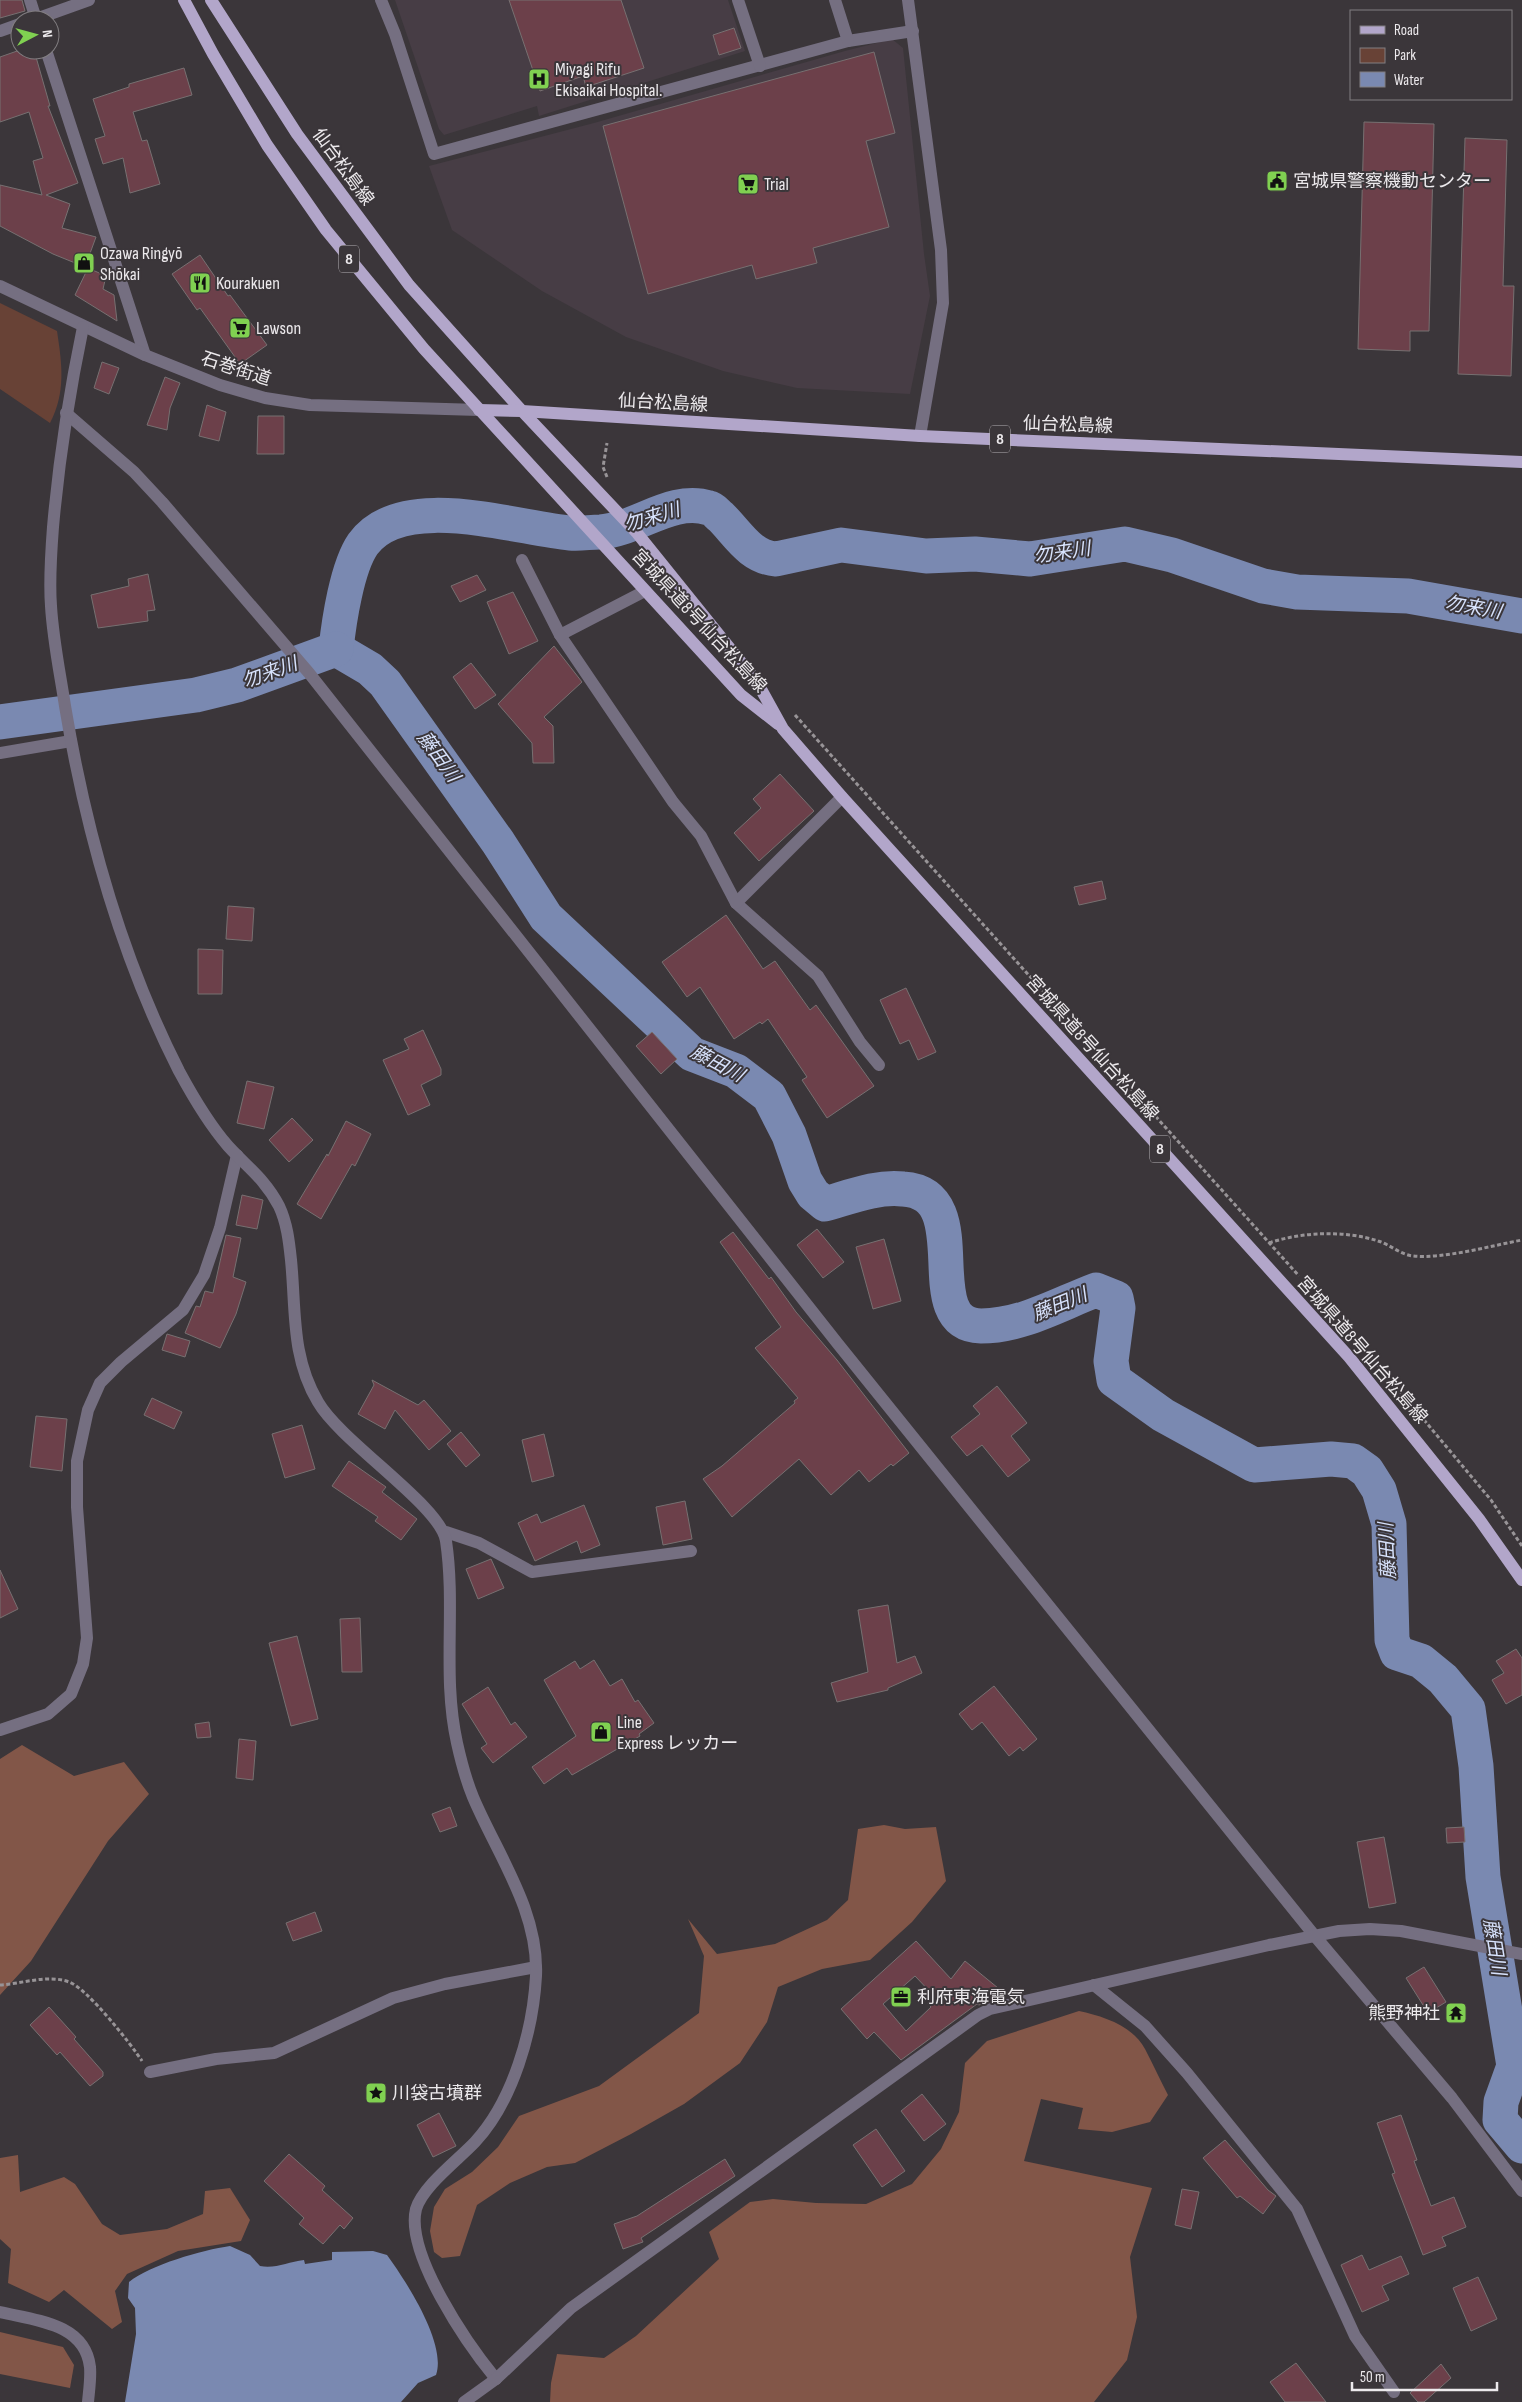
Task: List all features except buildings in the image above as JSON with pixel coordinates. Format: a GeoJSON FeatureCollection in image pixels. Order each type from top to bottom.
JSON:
{"type":"FeatureCollection","features":[{"type":"Feature","properties":{"kind":"main road","name":"8"},"geometry":{"type":"LineString","coordinates":[[184,0],[213,54],[267,145],[326,230],[424,349],[479,410]]}},
{"type":"Feature","properties":{"kind":"main road","name":"仙台松島線"},"geometry":{"type":"LineString","coordinates":[[211,0],[297,134],[409,285],[522,411],[589,481]]}},
{"type":"Feature","properties":{"kind":"main road","name":"仙台松島線"},"geometry":{"type":"LineString","coordinates":[[479,410],[522,411],[920,436],[1522,462]]}},
{"type":"Feature","properties":{"kind":"main road","name":"宮城県道8号仙台松島線"},"geometry":{"type":"LineString","coordinates":[[479,410],[741,695],[784,729]]}},
{"type":"Feature","properties":{"kind":"main road","name":"宮城県道8号仙台松島線"},"geometry":{"type":"LineString","coordinates":[[589,481],[637,533],[757,682],[784,729],[842,798],[1350,1357],[1479,1519],[1522,1580]]}},
{"type":"Feature","properties":{"kind":"street"},"geometry":{"type":"LineString","coordinates":[[60,11],[89,0]]}},
{"type":"Feature","properties":{"kind":"street"},"geometry":{"type":"LineString","coordinates":[[381,0],[395,34],[434,154],[848,41],[912,31]]}},
{"type":"Feature","properties":{"kind":"street"},"geometry":{"type":"LineString","coordinates":[[738,0],[760,66]]}},
{"type":"Feature","properties":{"kind":"street"},"geometry":{"type":"LineString","coordinates":[[836,0],[848,41]]}},
{"type":"Feature","properties":{"kind":"street"},"geometry":{"type":"LineString","coordinates":[[908,0],[941,250],[943,303],[920,436]]}},
{"type":"Feature","properties":{"kind":"street"},"geometry":{"type":"LineString","coordinates":[[49,60],[145,355]]}},
{"type":"Feature","properties":{"kind":"street","name":"石巻街道"},"geometry":{"type":"LineString","coordinates":[[0,286],[145,355],[220,385],[274,400],[310,406],[479,410]]}},
{"type":"Feature","properties":{"kind":"street"},"geometry":{"type":"LineString","coordinates":[[84,327],[66,412],[58,472],[51,559],[50,605],[71,741],[92,840],[125,946],[176,1064],[194,1098],[238,1155],[258,1173],[280,1208],[288,1230],[298,1359],[319,1406],[361,1450],[432,1514],[446,1532],[479,1543],[532,1572],[691,1551]]}},
{"type":"Feature","properties":{"kind":"street"},"geometry":{"type":"LineString","coordinates":[[66,412],[134,472],[162,502],[309,673],[838,1344],[1314,1935],[1452,2098],[1522,2190]]}},
{"type":"Feature","properties":{"kind":"street"},"geometry":{"type":"LineString","coordinates":[[522,560],[560,635],[662,787],[702,836],[736,903],[818,976],[860,1042],[879,1065]]}},
{"type":"Feature","properties":{"kind":"street"},"geometry":{"type":"LineString","coordinates":[[560,635],[645,591]]}},
{"type":"Feature","properties":{"kind":"street"},"geometry":{"type":"LineString","coordinates":[[0,753],[71,741]]}},
{"type":"Feature","properties":{"kind":"street"},"geometry":{"type":"LineString","coordinates":[[736,903],[842,798]]}},
{"type":"Feature","properties":{"kind":"street"},"geometry":{"type":"LineString","coordinates":[[0,1730],[48,1714],[71,1694],[83,1664],[86,1638],[77,1507],[77,1461],[88,1410],[100,1382],[183,1310],[204,1275],[220,1228],[238,1155]]}},
{"type":"Feature","properties":{"kind":"street"},"geometry":{"type":"LineString","coordinates":[[446,1532],[449,1580],[451,1710],[458,1747],[473,1795],[498,1845],[527,1916],[534,1943],[536,1967],[534,1997],[512,2083],[491,2123],[419,2201],[415,2213],[415,2227],[423,2260],[475,2352],[496,2379]]}},
{"type":"Feature","properties":{"kind":"street"},"geometry":{"type":"LineString","coordinates":[[464,2402],[496,2379],[570,2308],[978,2016],[997,2008],[1314,1935],[1370,1929],[1401,1930],[1522,1954]]}},
{"type":"Feature","properties":{"kind":"street"},"geometry":{"type":"LineString","coordinates":[[150,2072],[216,2059],[274,2052],[393,1998],[445,1984],[536,1967]]}},
{"type":"Feature","properties":{"kind":"street"},"geometry":{"type":"LineString","coordinates":[[1094,1986],[1145,2026],[1187,2073],[1297,2209],[1355,2336],[1394,2392]]}},
{"type":"Feature","properties":{"kind":"street"},"geometry":{"type":"LineString","coordinates":[[0,2312],[53,2324],[71,2332],[82,2346],[90,2365],[88,2402]]}},
{"type":"Feature","properties":{"kind":"path"},"geometry":{"type":"LineString","coordinates":[[607,443],[603,467],[608,478]]}},
{"type":"Feature","properties":{"kind":"path"},"geometry":{"type":"LineString","coordinates":[[793,712],[1302,1278]]}},
{"type":"Feature","properties":{"kind":"path"},"geometry":{"type":"LineString","coordinates":[[1276,1241],[1287,1237],[1350,1234],[1379,1241],[1412,1256],[1451,1253],[1522,1240]]}},
{"type":"Feature","properties":{"kind":"path"},"geometry":{"type":"LineString","coordinates":[[1377,1364],[1491,1500],[1522,1546]]}},
{"type":"Feature","properties":{"kind":"path"},"geometry":{"type":"LineString","coordinates":[[0,1985],[43,1980],[69,1982],[81,1989],[91,1999],[134,2049],[150,2072]]}},
{"type":"Feature","properties":{"kind":"shaded area","name":"Miyagi Rifu Ekisaikai Hospital."},"geometry":{"type":"Polygon","coordinates":[[[395,0],[728,0],[745,51],[539,116],[537,106],[444,135],[439,129],[395,0]]]}},
{"type":"Feature","properties":{"kind":"shaded area"},"geometry":{"type":"Polygon","coordinates":[[[892,39],[903,48],[930,296],[910,394],[797,388],[723,371],[626,337],[542,291],[452,230],[429,166],[594,123],[892,39]]]}},
{"type":"Feature","properties":{"kind":"shaded area"},"geometry":{"type":"Polygon","coordinates":[[[22,1745],[74,1776],[124,1762],[149,1794],[108,1841],[31,1961],[0,1995],[0,1759],[22,1745]]]}},
{"type":"Feature","properties":{"kind":"shaded area"},"geometry":{"type":"Polygon","coordinates":[[[884,1825],[905,1829],[936,1827],[946,1881],[912,1922],[870,1960],[822,1969],[778,1987],[767,2022],[740,2063],[684,2104],[631,2134],[575,2163],[547,2167],[510,2183],[477,2205],[460,2256],[442,2258],[434,2252],[430,2231],[434,2207],[445,2189],[472,2172],[498,2147],[519,2116],[599,2086],[699,2013],[704,1956],[688,1919],[717,1954],[775,1944],[827,1920],[848,1900],[858,1829],[884,1825]]]}},
{"type":"Feature","properties":{"kind":"shaded area"},"geometry":{"type":"Polygon","coordinates":[[[1079,2011],[1107,2019],[1133,2034],[1145,2049],[1168,2095],[1150,2122],[1112,2132],[1078,2129],[1083,2108],[1041,2099],[1024,2161],[1152,2188],[1130,2257],[1137,2317],[1127,2360],[1094,2402],[550,2402],[551,2383],[557,2354],[604,2358],[636,2336],[719,2259],[709,2232],[750,2202],[773,2199],[816,2203],[866,2204],[912,2184],[941,2149],[959,2112],[965,2063],[987,2041],[1079,2011]]]}},
{"type":"Feature","properties":{"kind":"shaded area"},"geometry":{"type":"Polygon","coordinates":[[[18,2155],[20,2192],[64,2177],[75,2184],[102,2224],[120,2235],[167,2229],[203,2214],[205,2191],[230,2188],[250,2220],[241,2241],[178,2251],[127,2274],[115,2291],[122,2322],[112,2329],[64,2290],[49,2302],[8,2283],[11,2249],[0,2239],[0,2158],[18,2155]]]}},
{"type":"Feature","properties":{"kind":"shaded area"},"geometry":{"type":"Polygon","coordinates":[[[0,2332],[63,2347],[74,2365],[70,2388],[0,2374],[0,2332]]]}},
{"type":"Feature","properties":{"kind":"green space"},"geometry":{"type":"Polygon","coordinates":[[[0,303],[57,331],[61,366],[61,389],[50,423],[0,389],[0,303]]]}},
{"type":"Feature","properties":{"kind":"water"},"geometry":{"type":"Polygon","coordinates":[[[230,2246],[250,2255],[260,2266],[266,2267],[304,2260],[305,2264],[332,2260],[332,2252],[373,2251],[387,2255],[414,2296],[430,2330],[436,2347],[438,2362],[436,2375],[418,2383],[401,2402],[125,2402],[136,2334],[135,2308],[128,2298],[129,2282],[150,2270],[177,2259],[230,2246]]]}},
{"type":"Feature","properties":{"kind":"waterway","name":"勿来川"},"geometry":{"type":"LineString","coordinates":[[336,649],[352,566],[363,544],[381,528],[404,519],[431,515],[491,520],[570,533],[600,532],[627,526],[681,506],[712,509],[745,544],[759,554],[776,559],[841,545],[926,556],[975,554],[1030,559],[1125,544],[1172,555],[1263,586],[1297,592],[1408,596],[1522,616]]}},
{"type":"Feature","properties":{"kind":"waterway","name":"藤田川"},"geometry":{"type":"LineString","coordinates":[[336,649],[370,669],[385,683],[498,842],[546,917],[692,1054],[736,1071],[769,1096],[789,1135],[805,1181],[813,1194],[825,1204],[864,1193],[893,1188],[926,1196],[939,1212],[944,1234],[947,1283],[951,1304],[961,1320],[981,1326],[1011,1322],[1040,1313],[1096,1290],[1116,1298],[1118,1308],[1111,1361],[1114,1380],[1163,1415],[1254,1465],[1331,1459],[1353,1461],[1367,1471],[1379,1490],[1389,1524],[1392,1640],[1397,1653],[1421,1661],[1443,1679],[1468,1709],[1476,1766],[1483,1877],[1514,2066],[1501,2102],[1500,2120],[1522,2146]]}},
{"type":"Feature","properties":{"kind":"waterway","name":"勿来川"},"geometry":{"type":"LineString","coordinates":[[0,722],[196,695],[237,685],[336,649]]}},
{"type":"Feature","properties":{"kind":"place","name":"Miyagi Rifu Ekisaikai Hospital."},"geometry":{"type":"Point","coordinates":[539,79]}},
{"type":"Feature","properties":{"kind":"place","name":"宮城県警察機動センター"},"geometry":{"type":"Point","coordinates":[1277,181]}},
{"type":"Feature","properties":{"kind":"place","name":"Trial"},"geometry":{"type":"Point","coordinates":[748,184]}},
{"type":"Feature","properties":{"kind":"place","name":"Ozawa Ringyō Shōkai"},"geometry":{"type":"Point","coordinates":[84,263]}},
{"type":"Feature","properties":{"kind":"place","name":"Kourakuen"},"geometry":{"type":"Point","coordinates":[200,283]}},
{"type":"Feature","properties":{"kind":"place","name":"Lawson"},"geometry":{"type":"Point","coordinates":[240,328]}},
{"type":"Feature","properties":{"kind":"place","name":"Line Express レッカー"},"geometry":{"type":"Point","coordinates":[601,1732]}},
{"type":"Feature","properties":{"kind":"place","name":"利府東海電気"},"geometry":{"type":"Point","coordinates":[901,1997]}},
{"type":"Feature","properties":{"kind":"place","name":"熊野神社"},"geometry":{"type":"Point","coordinates":[1456,2013]}},
{"type":"Feature","properties":{"kind":"place","name":"川袋古墳群"},"geometry":{"type":"Point","coordinates":[376,2093]}}]}
